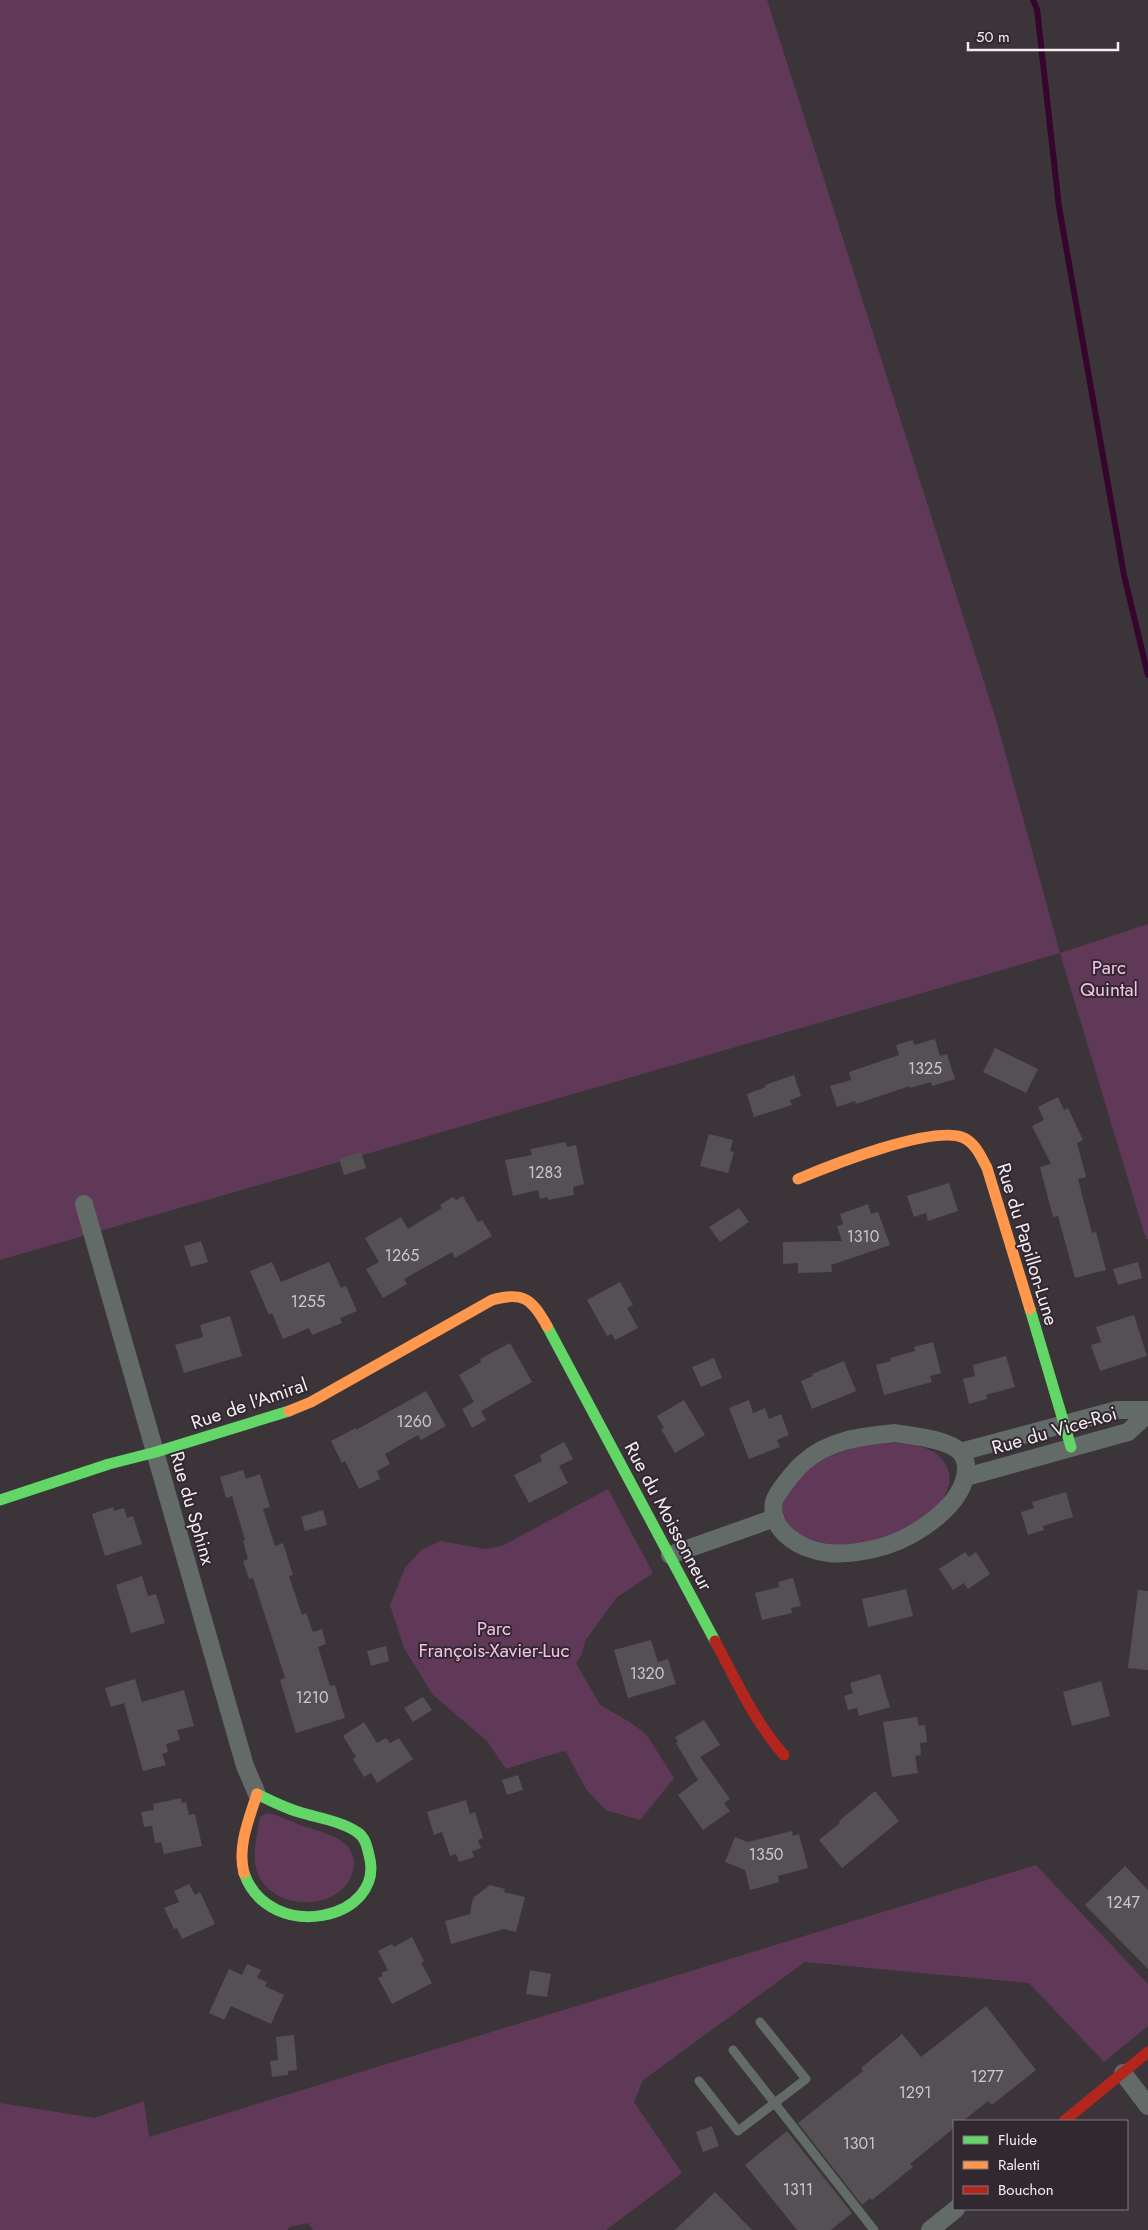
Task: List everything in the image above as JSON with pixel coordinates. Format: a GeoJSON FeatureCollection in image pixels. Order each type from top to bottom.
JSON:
{"type":"FeatureCollection","features":[{"type":"Feature","properties":{"kind":"street","name":"Rue du Papillon-Lune"},"geometry":{"type":"LineString","coordinates":[[798,1179],[848,1159],[944,1135],[961,1137],[972,1143],[980,1152],[988,1168],[1071,1447]]}},
{"type":"Feature","properties":{"kind":"street","name":"Rue du Sphinx"},"geometry":{"type":"LineString","coordinates":[[84,1204],[245,1766],[257,1794]]}},
{"type":"Feature","properties":{"kind":"street","name":"Rue de l'Amiral"},"geometry":{"type":"LineString","coordinates":[[0,1500],[109,1464],[156,1452],[285,1413],[311,1402],[492,1300],[508,1295],[521,1296]]}},
{"type":"Feature","properties":{"kind":"street","name":"Rue du Moissonneur"},"geometry":{"type":"LineString","coordinates":[[521,1296],[531,1302],[539,1312],[753,1713],[770,1739],[784,1755]]}},
{"type":"Feature","properties":{"kind":"street","name":"Rue du Vice-Roi"},"geometry":{"type":"LineString","coordinates":[[960,1452],[1117,1410],[1148,1410]]}},
{"type":"Feature","properties":{"kind":"street","name":"Rue du Vice-Roi"},"geometry":{"type":"LineString","coordinates":[[966,1478],[1128,1432],[1148,1414]]}},
{"type":"Feature","properties":{"kind":"street"},"geometry":{"type":"LineString","coordinates":[[895,1433],[924,1437],[950,1446],[960,1452],[966,1464],[966,1478],[955,1499],[934,1520],[914,1533],[884,1546],[828,1554],[797,1544],[783,1532],[775,1518],[774,1502],[780,1490],[803,1463],[823,1450],[861,1436],[895,1433]]}},
{"type":"Feature","properties":{"kind":"street"},"geometry":{"type":"LineString","coordinates":[[670,1555],[775,1518]]}},
{"type":"Feature","properties":{"kind":"street"},"geometry":{"type":"LineString","coordinates":[[257,1794],[291,1810],[345,1826],[362,1836],[372,1866],[368,1883],[353,1903],[341,1912],[317,1917],[288,1916],[265,1905],[248,1886],[243,1874],[242,1858],[245,1830],[257,1794]]}},
{"type":"Feature","properties":{"kind":"street"},"geometry":{"type":"LineString","coordinates":[[1065,2120],[1148,2052]]}},
{"type":"Feature","properties":{"kind":"street"},"geometry":{"type":"LineString","coordinates":[[1123,2073],[1148,2106]]}},
{"type":"Feature","properties":{"kind":"street"},"geometry":{"type":"LineString","coordinates":[[930,2230],[955,2210]]}},
{"type":"Feature","properties":{"kind":"lane"},"geometry":{"type":"LineString","coordinates":[[699,2081],[738,2131],[806,2080],[760,2022]]}},
{"type":"Feature","properties":{"kind":"lane"},"geometry":{"type":"LineString","coordinates":[[733,2050],[874,2230]]}},
{"type":"Feature","properties":{"kind":"green space"},"geometry":{"type":"Polygon","coordinates":[[[0,0],[767,0],[997,723],[1060,953],[0,1260],[0,0]]]}},
{"type":"Feature","properties":{"kind":"green space","name":"Parc Quintal"},"geometry":{"type":"Polygon","coordinates":[[[1148,924],[1148,1239],[1146,1239],[1060,953],[1148,924]]]}},
{"type":"Feature","properties":{"kind":"green space"},"geometry":{"type":"Polygon","coordinates":[[[888,1442],[922,1447],[937,1454],[942,1459],[949,1471],[949,1483],[943,1499],[933,1511],[920,1521],[890,1535],[852,1545],[820,1542],[800,1534],[792,1528],[786,1520],[783,1511],[784,1501],[800,1478],[810,1468],[847,1450],[888,1442]]]}},
{"type":"Feature","properties":{"kind":"green space","name":"Parc François-Xavier-Luc"},"geometry":{"type":"Polygon","coordinates":[[[608,1489],[653,1573],[616,1598],[585,1641],[582,1654],[576,1663],[600,1705],[646,1734],[674,1778],[640,1820],[606,1810],[586,1789],[566,1752],[563,1751],[506,1769],[487,1741],[433,1695],[404,1648],[390,1605],[405,1568],[421,1550],[441,1541],[485,1549],[502,1546],[608,1489]]]}},
{"type":"Feature","properties":{"kind":"green space"},"geometry":{"type":"Polygon","coordinates":[[[267,1813],[331,1835],[347,1846],[352,1853],[354,1864],[350,1880],[340,1891],[327,1899],[311,1902],[295,1901],[280,1896],[267,1887],[258,1874],[255,1853],[260,1817],[267,1813]]]}},
{"type":"Feature","properties":{"kind":"green space"},"geometry":{"type":"Polygon","coordinates":[[[1036,1865],[1148,1984],[1148,2026],[1104,2062],[1029,1983],[805,1962],[643,2080],[634,2102],[682,2173],[606,2230],[313,2230],[308,2223],[289,2227],[288,2230],[0,2230],[0,2103],[95,2118],[144,2101],[149,2137],[1036,1865]]]}},
{"type":"Feature","properties":{"kind":"building"},"geometry":{"type":"Polygon","coordinates":[[[935,1039],[940,1056],[947,1054],[955,1079],[932,1086],[931,1082],[910,1088],[910,1086],[856,1104],[855,1101],[837,1107],[830,1086],[851,1080],[849,1072],[899,1055],[896,1045],[913,1040],[914,1045],[935,1039]]]}},
{"type":"Feature","properties":{"kind":"building"},"geometry":{"type":"Polygon","coordinates":[[[995,1048],[1038,1069],[1026,1093],[983,1072],[995,1048]]]}},
{"type":"Feature","properties":{"kind":"building"},"geometry":{"type":"Polygon","coordinates":[[[794,1075],[801,1096],[790,1100],[792,1105],[754,1117],[747,1094],[766,1087],[765,1085],[794,1075]]]}},
{"type":"Feature","properties":{"kind":"building"},"geometry":{"type":"Polygon","coordinates":[[[1058,1097],[1064,1110],[1068,1108],[1083,1140],[1077,1143],[1086,1177],[1078,1179],[1092,1233],[1096,1232],[1106,1270],[1075,1278],[1058,1216],[1053,1217],[1040,1167],[1051,1164],[1032,1126],[1044,1120],[1038,1107],[1058,1097]]]}},
{"type":"Feature","properties":{"kind":"building"},"geometry":{"type":"Polygon","coordinates":[[[709,1134],[733,1140],[730,1151],[734,1152],[728,1173],[700,1166],[709,1134]]]}},
{"type":"Feature","properties":{"kind":"building"},"geometry":{"type":"Polygon","coordinates":[[[566,1142],[567,1147],[576,1145],[584,1184],[573,1187],[574,1195],[548,1200],[548,1197],[540,1199],[538,1190],[513,1196],[505,1160],[532,1155],[530,1149],[566,1142]]]}},
{"type":"Feature","properties":{"kind":"building"},"geometry":{"type":"Polygon","coordinates":[[[361,1152],[366,1168],[344,1175],[339,1159],[361,1152]]]}},
{"type":"Feature","properties":{"kind":"building"},"geometry":{"type":"Polygon","coordinates":[[[949,1183],[958,1211],[928,1221],[926,1213],[914,1217],[907,1196],[949,1183]]]}},
{"type":"Feature","properties":{"kind":"building"},"geometry":{"type":"Polygon","coordinates":[[[463,1196],[478,1222],[482,1220],[492,1236],[455,1258],[452,1252],[404,1279],[407,1284],[383,1298],[366,1269],[379,1262],[365,1238],[401,1217],[408,1229],[442,1208],[440,1205],[453,1197],[456,1200],[463,1196]]]}},
{"type":"Feature","properties":{"kind":"building"},"geometry":{"type":"Polygon","coordinates":[[[868,1204],[871,1214],[878,1212],[890,1245],[831,1265],[832,1272],[798,1273],[798,1263],[783,1264],[783,1242],[842,1241],[837,1226],[843,1224],[840,1214],[868,1204]]]}},
{"type":"Feature","properties":{"kind":"building"},"geometry":{"type":"Polygon","coordinates":[[[739,1208],[749,1222],[720,1242],[709,1227],[739,1208]]]}},
{"type":"Feature","properties":{"kind":"building"},"geometry":{"type":"Polygon","coordinates":[[[201,1241],[208,1262],[191,1267],[184,1246],[201,1241]]]}},
{"type":"Feature","properties":{"kind":"building"},"geometry":{"type":"Polygon","coordinates":[[[272,1262],[281,1282],[329,1262],[341,1288],[346,1286],[357,1311],[340,1318],[342,1323],[312,1335],[309,1328],[283,1339],[272,1313],[269,1315],[250,1271],[272,1262]]]}},
{"type":"Feature","properties":{"kind":"building"},"geometry":{"type":"Polygon","coordinates":[[[1138,1262],[1142,1278],[1118,1285],[1113,1269],[1138,1262]]]}},
{"type":"Feature","properties":{"kind":"building"},"geometry":{"type":"Polygon","coordinates":[[[620,1282],[633,1305],[627,1308],[638,1328],[615,1340],[612,1334],[607,1336],[587,1300],[620,1282]]]}},
{"type":"Feature","properties":{"kind":"building"},"geometry":{"type":"Polygon","coordinates":[[[1134,1315],[1147,1356],[1100,1371],[1091,1345],[1101,1342],[1096,1327],[1134,1315]]]}},
{"type":"Feature","properties":{"kind":"building"},"geometry":{"type":"Polygon","coordinates":[[[230,1316],[242,1356],[184,1373],[175,1345],[203,1337],[200,1325],[230,1316]]]}},
{"type":"Feature","properties":{"kind":"building"},"geometry":{"type":"Polygon","coordinates":[[[933,1342],[941,1373],[930,1376],[932,1382],[884,1395],[876,1365],[891,1361],[890,1358],[915,1351],[914,1347],[933,1342]]]}},
{"type":"Feature","properties":{"kind":"building"},"geometry":{"type":"Polygon","coordinates":[[[510,1343],[532,1382],[481,1411],[486,1420],[472,1428],[462,1409],[474,1402],[459,1375],[481,1362],[480,1359],[510,1343]]]}},
{"type":"Feature","properties":{"kind":"building"},"geometry":{"type":"Polygon","coordinates":[[[1006,1356],[1015,1387],[986,1395],[987,1399],[969,1404],[963,1379],[975,1376],[973,1365],[1006,1356]]]}},
{"type":"Feature","properties":{"kind":"building"},"geometry":{"type":"Polygon","coordinates":[[[714,1358],[722,1378],[701,1387],[692,1367],[714,1358]]]}},
{"type":"Feature","properties":{"kind":"building"},"geometry":{"type":"Polygon","coordinates":[[[844,1361],[856,1391],[812,1409],[801,1381],[813,1376],[812,1374],[844,1361]]]}},
{"type":"Feature","properties":{"kind":"building"},"geometry":{"type":"Polygon","coordinates":[[[426,1391],[446,1426],[421,1440],[418,1435],[385,1454],[390,1464],[377,1471],[380,1479],[359,1489],[345,1461],[342,1463],[331,1441],[356,1428],[356,1430],[426,1391]]]}},
{"type":"Feature","properties":{"kind":"building"},"geometry":{"type":"Polygon","coordinates":[[[684,1400],[705,1435],[675,1453],[661,1429],[664,1428],[657,1416],[684,1400]]]}},
{"type":"Feature","properties":{"kind":"building"},"geometry":{"type":"Polygon","coordinates":[[[749,1400],[753,1413],[765,1408],[769,1419],[781,1414],[789,1435],[777,1440],[780,1447],[749,1459],[729,1408],[749,1400]]]}},
{"type":"Feature","properties":{"kind":"building"},"geometry":{"type":"Polygon","coordinates":[[[564,1442],[573,1459],[559,1466],[568,1483],[529,1503],[514,1475],[542,1461],[540,1455],[564,1442]]]}},
{"type":"Feature","properties":{"kind":"building"},"geometry":{"type":"Polygon","coordinates":[[[243,1470],[246,1479],[260,1474],[270,1507],[263,1509],[275,1546],[283,1543],[293,1575],[289,1576],[302,1615],[306,1613],[313,1632],[322,1629],[326,1644],[318,1647],[330,1686],[335,1685],[345,1718],[296,1733],[280,1680],[285,1678],[253,1578],[249,1579],[243,1561],[248,1559],[243,1541],[245,1540],[232,1496],[226,1498],[220,1477],[243,1470]]]}},
{"type":"Feature","properties":{"kind":"building"},"geometry":{"type":"Polygon","coordinates":[[[1066,1492],[1073,1517],[1043,1526],[1044,1530],[1028,1535],[1021,1512],[1034,1508],[1032,1502],[1066,1492]]]}},
{"type":"Feature","properties":{"kind":"building"},"geometry":{"type":"Polygon","coordinates":[[[113,1507],[114,1511],[124,1508],[127,1518],[133,1516],[142,1544],[105,1556],[92,1514],[113,1507]]]}},
{"type":"Feature","properties":{"kind":"building"},"geometry":{"type":"Polygon","coordinates":[[[323,1510],[327,1525],[305,1531],[301,1517],[323,1510]]]}},
{"type":"Feature","properties":{"kind":"building"},"geometry":{"type":"Polygon","coordinates":[[[965,1552],[969,1557],[976,1552],[990,1574],[968,1589],[964,1583],[953,1590],[939,1569],[965,1552]]]}},
{"type":"Feature","properties":{"kind":"building"},"geometry":{"type":"Polygon","coordinates":[[[142,1576],[148,1596],[156,1594],[165,1623],[131,1633],[116,1585],[142,1576]]]}},
{"type":"Feature","properties":{"kind":"building"},"geometry":{"type":"Polygon","coordinates":[[[793,1578],[801,1606],[791,1608],[792,1613],[762,1620],[755,1593],[779,1587],[778,1582],[793,1578]]]}},
{"type":"Feature","properties":{"kind":"building"},"geometry":{"type":"Polygon","coordinates":[[[906,1589],[913,1616],[868,1627],[862,1599],[906,1589]]]}},
{"type":"Feature","properties":{"kind":"building"},"geometry":{"type":"Polygon","coordinates":[[[1138,1590],[1148,1591],[1148,1670],[1128,1668],[1138,1590]]]}},
{"type":"Feature","properties":{"kind":"building"},"geometry":{"type":"Polygon","coordinates":[[[651,1640],[658,1662],[668,1659],[676,1684],[628,1698],[614,1650],[651,1640]]]}},
{"type":"Feature","properties":{"kind":"building"},"geometry":{"type":"Polygon","coordinates":[[[386,1646],[389,1661],[371,1666],[367,1651],[386,1646]]]}},
{"type":"Feature","properties":{"kind":"building"},"geometry":{"type":"Polygon","coordinates":[[[880,1674],[890,1707],[859,1716],[857,1708],[848,1710],[844,1696],[853,1693],[850,1683],[880,1674]]]}},
{"type":"Feature","properties":{"kind":"building"},"geometry":{"type":"Polygon","coordinates":[[[135,1679],[142,1702],[184,1690],[194,1726],[177,1730],[180,1740],[166,1744],[168,1752],[162,1754],[166,1765],[143,1771],[124,1703],[111,1707],[105,1688],[135,1679]]]}},
{"type":"Feature","properties":{"kind":"building"},"geometry":{"type":"Polygon","coordinates":[[[1101,1681],[1110,1716],[1072,1726],[1063,1692],[1101,1681]]]}},
{"type":"Feature","properties":{"kind":"building"},"geometry":{"type":"Polygon","coordinates":[[[423,1697],[432,1710],[413,1722],[404,1708],[423,1697]]]}},
{"type":"Feature","properties":{"kind":"building"},"geometry":{"type":"Polygon","coordinates":[[[917,1717],[919,1726],[925,1725],[927,1742],[920,1743],[921,1755],[915,1756],[918,1773],[892,1777],[883,1722],[917,1717]]]}},
{"type":"Feature","properties":{"kind":"building"},"geometry":{"type":"Polygon","coordinates":[[[704,1720],[720,1745],[700,1757],[730,1799],[724,1803],[730,1811],[703,1830],[678,1795],[698,1780],[676,1743],[678,1742],[675,1737],[704,1720]]]}},
{"type":"Feature","properties":{"kind":"building"},"geometry":{"type":"Polygon","coordinates":[[[364,1722],[377,1743],[386,1738],[390,1743],[399,1738],[413,1759],[377,1783],[371,1773],[364,1777],[353,1759],[356,1757],[343,1736],[364,1722]]]}},
{"type":"Feature","properties":{"kind":"building"},"geometry":{"type":"Polygon","coordinates":[[[518,1775],[523,1790],[507,1795],[502,1780],[518,1775]]]}},
{"type":"Feature","properties":{"kind":"building"},"geometry":{"type":"Polygon","coordinates":[[[875,1791],[899,1821],[842,1868],[819,1840],[875,1791]]]}},
{"type":"Feature","properties":{"kind":"building"},"geometry":{"type":"Polygon","coordinates":[[[181,1798],[182,1803],[186,1802],[189,1815],[195,1814],[202,1846],[164,1854],[161,1842],[155,1843],[152,1826],[144,1827],[141,1812],[154,1810],[153,1804],[181,1798]]]}},
{"type":"Feature","properties":{"kind":"building"},"geometry":{"type":"Polygon","coordinates":[[[466,1800],[470,1814],[475,1812],[483,1838],[478,1840],[481,1848],[472,1851],[474,1857],[459,1862],[456,1854],[450,1856],[442,1832],[434,1835],[427,1812],[466,1800]]]}},
{"type":"Feature","properties":{"kind":"building"},"geometry":{"type":"Polygon","coordinates":[[[792,1831],[793,1836],[799,1834],[808,1868],[778,1876],[779,1882],[750,1890],[745,1870],[725,1862],[735,1837],[748,1842],[792,1831]]]}},
{"type":"Feature","properties":{"kind":"building"},"geometry":{"type":"Polygon","coordinates":[[[1125,1866],[1148,1890],[1148,1969],[1085,1905],[1125,1866]]]}},
{"type":"Feature","properties":{"kind":"building"},"geometry":{"type":"Polygon","coordinates":[[[189,1884],[195,1895],[200,1892],[215,1924],[182,1939],[177,1928],[174,1929],[164,1908],[179,1902],[174,1891],[189,1884]]]}},
{"type":"Feature","properties":{"kind":"building"},"geometry":{"type":"Polygon","coordinates":[[[490,1885],[505,1889],[504,1892],[525,1897],[516,1932],[504,1929],[451,1944],[445,1921],[470,1914],[474,1897],[490,1885]]]}},
{"type":"Feature","properties":{"kind":"building"},"geometry":{"type":"Polygon","coordinates":[[[412,1937],[424,1961],[421,1963],[432,1983],[392,2004],[378,1978],[383,1976],[381,1973],[388,1970],[378,1951],[392,1944],[394,1947],[412,1937]]]}},
{"type":"Feature","properties":{"kind":"building"},"geometry":{"type":"Polygon","coordinates":[[[247,1964],[261,1970],[257,1978],[267,1982],[265,1986],[284,1995],[271,2024],[231,2006],[224,2020],[209,2013],[229,1969],[242,1975],[247,1964]]]}},
{"type":"Feature","properties":{"kind":"building"},"geometry":{"type":"Polygon","coordinates":[[[530,1970],[551,1974],[547,1997],[526,1994],[530,1970]]]}},
{"type":"Feature","properties":{"kind":"building"},"geometry":{"type":"Polygon","coordinates":[[[986,2006],[1036,2070],[992,2105],[988,2101],[964,2120],[953,2120],[953,2129],[910,2164],[913,2167],[872,2200],[870,2198],[862,2205],[798,2123],[863,2071],[861,2068],[902,2034],[921,2057],[986,2006]]]}},
{"type":"Feature","properties":{"kind":"building"},"geometry":{"type":"Polygon","coordinates":[[[294,2035],[297,2070],[288,2071],[288,2075],[272,2077],[270,2061],[278,2060],[276,2037],[294,2035]]]}},
{"type":"Feature","properties":{"kind":"building"},"geometry":{"type":"Polygon","coordinates":[[[712,2126],[719,2146],[703,2152],[696,2132],[712,2126]]]}},
{"type":"Feature","properties":{"kind":"building"},"geometry":{"type":"Polygon","coordinates":[[[787,2131],[852,2213],[831,2230],[797,2230],[745,2165],[787,2131]]]}},
{"type":"Feature","properties":{"kind":"building"},"geometry":{"type":"Polygon","coordinates":[[[715,2192],[752,2230],[675,2230],[715,2192]]]}},
{"type":"Feature","properties":{"kind":"waterway"},"geometry":{"type":"LineString","coordinates":[[1033,0],[1037,9],[1059,207],[1124,575],[1148,675]]}},
{"type":"Feature","properties":{"kind":"traffic: fast"},"geometry":{"type":"LineString","coordinates":[[1030,1309],[1071,1447]]}},
{"type":"Feature","properties":{"kind":"traffic: fast"},"geometry":{"type":"LineString","coordinates":[[547,1326],[715,1641]]}},
{"type":"Feature","properties":{"kind":"traffic: fast"},"geometry":{"type":"LineString","coordinates":[[0,1500],[109,1464],[156,1452],[289,1411]]}},
{"type":"Feature","properties":{"kind":"traffic: fast"},"geometry":{"type":"LineString","coordinates":[[244,1873],[257,1896],[277,1910],[299,1916],[323,1915],[344,1908],[361,1895],[370,1877],[369,1855],[364,1839],[360,1834],[337,1822],[288,1808],[257,1794]]}},
{"type":"Feature","properties":{"kind":"traffic: slow"},"geometry":{"type":"LineString","coordinates":[[798,1179],[881,1148],[906,1141],[950,1135],[964,1138],[975,1147],[987,1168],[1030,1309]]}},
{"type":"Feature","properties":{"kind":"traffic: slow"},"geometry":{"type":"LineString","coordinates":[[289,1411],[311,1402],[492,1300],[512,1296],[526,1300],[536,1309],[547,1326]]}},
{"type":"Feature","properties":{"kind":"traffic: slow"},"geometry":{"type":"LineString","coordinates":[[244,1873],[242,1863],[243,1843],[257,1794]]}},
{"type":"Feature","properties":{"kind":"traffic: jam"},"geometry":{"type":"LineString","coordinates":[[715,1641],[755,1714],[784,1755]]}},
{"type":"Feature","properties":{"kind":"traffic: jam"},"geometry":{"type":"LineString","coordinates":[[1065,2120],[1148,2052]]}}]}
